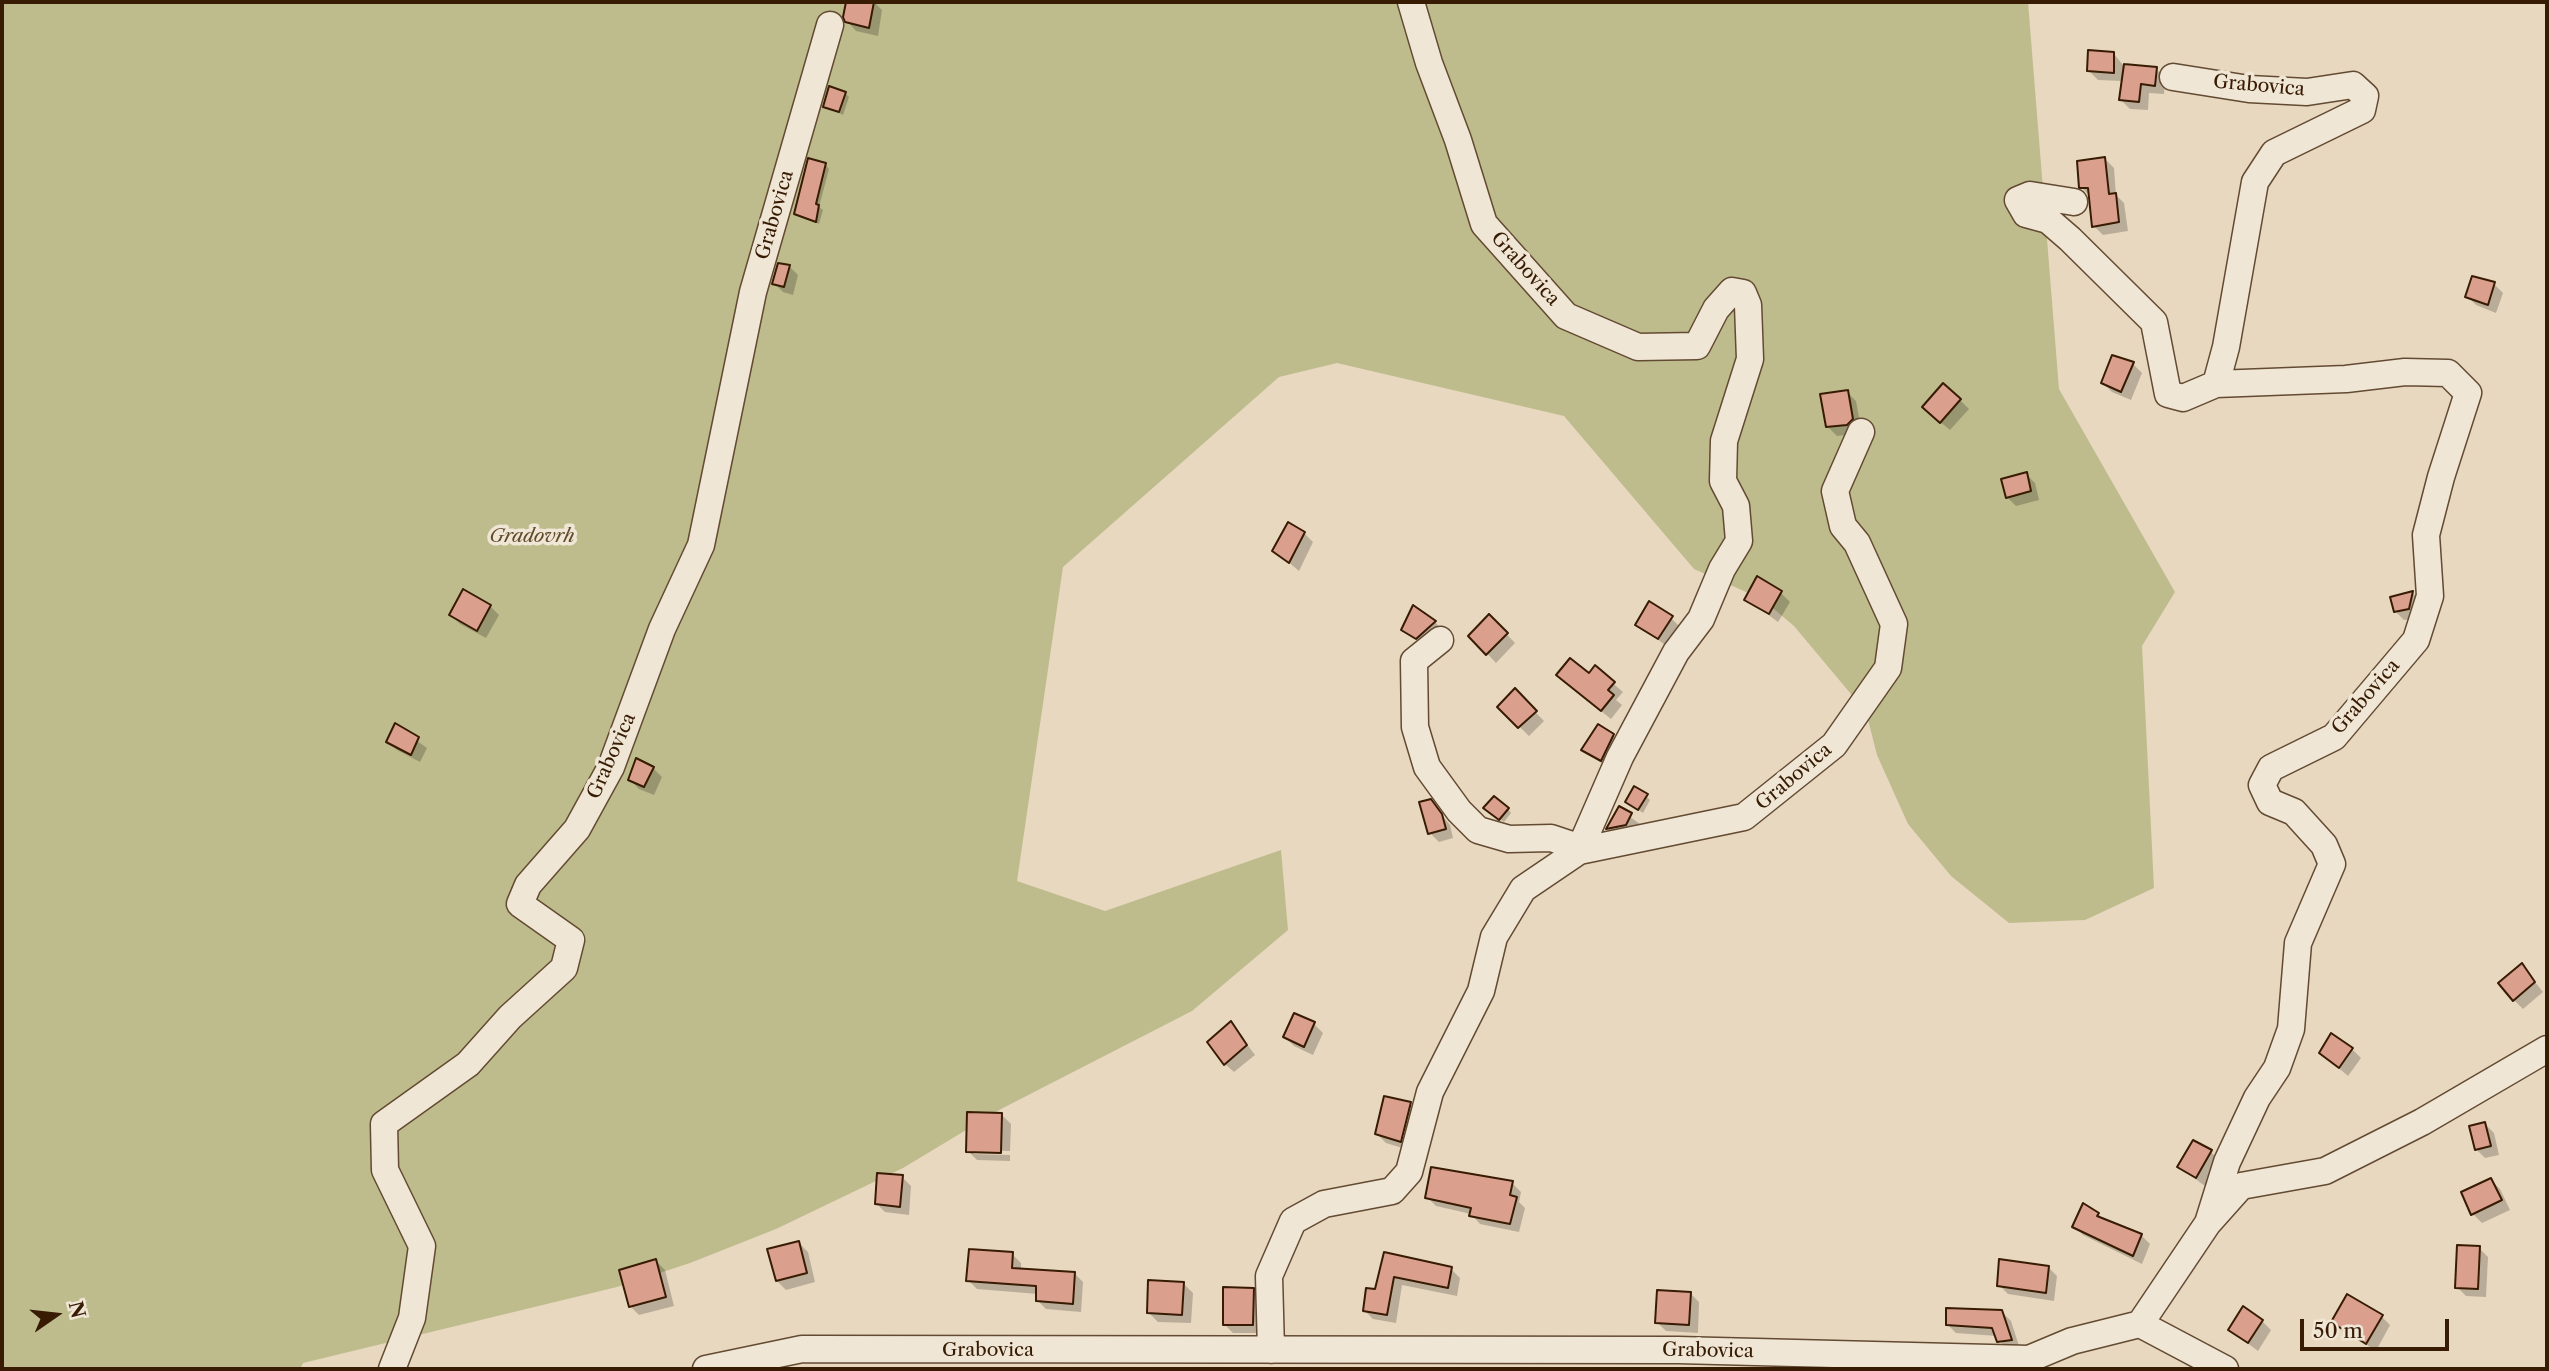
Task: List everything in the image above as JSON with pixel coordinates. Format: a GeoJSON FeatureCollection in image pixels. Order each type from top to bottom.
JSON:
{"type":"FeatureCollection","features":[{"type":"Feature","properties":{"kind":"street","name":"Grabovica"},"geometry":{"type":"LineString","coordinates":[[1411,2],[1484,224],[1566,316],[1638,347],[1696,346],[1716,309],[1732,291],[1743,293],[1748,305],[1750,359],[1724,441],[1723,481],[1736,506],[1739,541],[1722,569],[1700,619],[1676,652],[1620,757],[1579,851]]}},
{"type":"Feature","properties":{"kind":"street","name":"Grabovica"},"geometry":{"type":"LineString","coordinates":[[392,1369],[412,1318],[422,1246],[385,1170],[384,1124],[468,1064],[510,1017],[564,968],[570,940],[520,904],[528,885],[577,830],[611,767],[662,629],[701,545],[753,292],[830,25]]}},
{"type":"Feature","properties":{"kind":"street","name":"Grabovica"},"geometry":{"type":"LineString","coordinates":[[2173,77],[2249,89],[2307,92],[2353,85],[2365,96],[2362,110],[2274,153],[2255,182],[2227,347],[2216,384]]}},
{"type":"Feature","properties":{"kind":"street","name":"Grabovica"},"geometry":{"type":"LineString","coordinates":[[2074,202],[2030,195],[2018,200],[2026,214],[2048,220],[2070,239],[2154,322],[2168,394],[2183,398],[2216,384],[2346,379],[2405,372],[2448,373],[2469,393],[2441,477],[2426,535],[2430,596],[2416,640],[2334,737],[2271,768],[2262,785],[2270,802],[2294,812],[2324,845],[2332,864],[2298,943],[2291,1029],[2277,1068],[2257,1098],[2227,1162],[2208,1223]]}},
{"type":"Feature","properties":{"kind":"street","name":"Grabovica"},"geometry":{"type":"LineString","coordinates":[[1271,1350],[1269,1276],[1293,1222],[1325,1203],[1392,1191],[1409,1172],[1430,1092],[1481,991],[1494,937],[1523,888],[1579,851],[1744,817],[1834,745],[1888,668],[1894,624],[1857,543],[1843,526],[1835,491],[1861,432]]}},
{"type":"Feature","properties":{"kind":"street"},"geometry":{"type":"LineString","coordinates":[[1440,640],[1414,661],[1415,727],[1427,767],[1459,811],[1478,830],[1509,839],[1551,838],[1572,845],[1579,851]]}},
{"type":"Feature","properties":{"kind":"street","name":"Grabovica"},"geometry":{"type":"LineString","coordinates":[[706,1369],[802,1349],[1678,1350],[2029,1359],[2072,1341],[2140,1324],[2208,1223],[2241,1186],[2325,1171],[2422,1122],[2547,1049]]}},
{"type":"Feature","properties":{"kind":"street"},"geometry":{"type":"LineString","coordinates":[[2140,1324],[2225,1369]]}},
{"type":"Feature","properties":{"kind":"green space","name":"Gradovrh"},"geometry":{"type":"Polygon","coordinates":[[[2,2],[2028,2],[2059,389],[2175,592],[2142,646],[2154,888],[2085,920],[2009,923],[1951,876],[1908,824],[1877,755],[1866,712],[1794,626],[1762,599],[1694,569],[1564,416],[1337,363],[1279,377],[1063,567],[1017,881],[1105,911],[1281,850],[1288,930],[1192,1011],[1001,1109],[903,1168],[776,1229],[690,1263],[617,1287],[303,1363],[300,1369],[2,1369],[2,2]]]}},
{"type":"Feature","properties":{"kind":"building"},"geometry":{"type":"Polygon","coordinates":[[[846,2],[874,2],[869,28],[845,22],[843,17],[846,2]]]}},
{"type":"Feature","properties":{"kind":"building"},"geometry":{"type":"Polygon","coordinates":[[[2088,50],[2114,52],[2114,73],[2087,71],[2088,50]]]}},
{"type":"Feature","properties":{"kind":"building"},"geometry":{"type":"Polygon","coordinates":[[[2124,64],[2157,67],[2155,86],[2141,84],[2139,102],[2119,100],[2124,64]]]}},
{"type":"Feature","properties":{"kind":"building"},"geometry":{"type":"Polygon","coordinates":[[[829,86],[846,92],[839,112],[823,107],[829,86]]]}},
{"type":"Feature","properties":{"kind":"building"},"geometry":{"type":"Polygon","coordinates":[[[2105,157],[2109,194],[2116,193],[2119,222],[2092,227],[2088,188],[2079,188],[2077,161],[2105,157]]]}},
{"type":"Feature","properties":{"kind":"building"},"geometry":{"type":"Polygon","coordinates":[[[808,158],[826,163],[816,204],[819,205],[816,222],[794,214],[808,158]]]}},
{"type":"Feature","properties":{"kind":"building"},"geometry":{"type":"Polygon","coordinates":[[[778,263],[790,265],[784,287],[772,284],[778,263]]]}},
{"type":"Feature","properties":{"kind":"building"},"geometry":{"type":"Polygon","coordinates":[[[2472,276],[2495,282],[2488,305],[2465,297],[2472,276]]]}},
{"type":"Feature","properties":{"kind":"building"},"geometry":{"type":"Polygon","coordinates":[[[2112,355],[2134,362],[2121,392],[2101,383],[2112,355]]]}},
{"type":"Feature","properties":{"kind":"building"},"geometry":{"type":"Polygon","coordinates":[[[1943,383],[1961,399],[1940,423],[1922,407],[1943,383]]]}},
{"type":"Feature","properties":{"kind":"building"},"geometry":{"type":"Polygon","coordinates":[[[1848,390],[1853,419],[1847,425],[1826,427],[1820,394],[1848,390]]]}},
{"type":"Feature","properties":{"kind":"building"},"geometry":{"type":"Polygon","coordinates":[[[2027,472],[2031,491],[2006,498],[2001,479],[2027,472]]]}},
{"type":"Feature","properties":{"kind":"building"},"geometry":{"type":"Polygon","coordinates":[[[1288,522],[1305,532],[1289,563],[1272,551],[1288,522]]]}},
{"type":"Feature","properties":{"kind":"building"},"geometry":{"type":"Polygon","coordinates":[[[1757,576],[1782,591],[1769,614],[1744,600],[1757,576]]]}},
{"type":"Feature","properties":{"kind":"building"},"geometry":{"type":"Polygon","coordinates":[[[463,589],[491,605],[477,631],[449,615],[463,589]]]}},
{"type":"Feature","properties":{"kind":"building"},"geometry":{"type":"Polygon","coordinates":[[[2413,591],[2409,609],[2394,612],[2390,597],[2413,591]]]}},
{"type":"Feature","properties":{"kind":"building"},"geometry":{"type":"Polygon","coordinates":[[[1649,601],[1673,616],[1658,639],[1635,625],[1649,601]]]}},
{"type":"Feature","properties":{"kind":"building"},"geometry":{"type":"Polygon","coordinates":[[[1413,605],[1436,621],[1416,639],[1401,630],[1413,605]]]}},
{"type":"Feature","properties":{"kind":"building"},"geometry":{"type":"Polygon","coordinates":[[[1489,614],[1508,633],[1486,655],[1468,636],[1489,614]]]}},
{"type":"Feature","properties":{"kind":"building"},"geometry":{"type":"Polygon","coordinates":[[[1570,658],[1589,673],[1595,665],[1615,682],[1608,690],[1614,695],[1601,711],[1556,675],[1570,658]]]}},
{"type":"Feature","properties":{"kind":"building"},"geometry":{"type":"Polygon","coordinates":[[[1515,688],[1537,711],[1518,728],[1497,707],[1515,688]]]}},
{"type":"Feature","properties":{"kind":"building"},"geometry":{"type":"Polygon","coordinates":[[[395,723],[419,737],[411,755],[386,742],[395,723]]]}},
{"type":"Feature","properties":{"kind":"building"},"geometry":{"type":"Polygon","coordinates":[[[1598,724],[1614,734],[1601,761],[1581,750],[1598,724]]]}},
{"type":"Feature","properties":{"kind":"building"},"geometry":{"type":"Polygon","coordinates":[[[636,758],[654,767],[644,787],[628,780],[636,758]]]}},
{"type":"Feature","properties":{"kind":"building"},"geometry":{"type":"Polygon","coordinates":[[[1634,786],[1648,794],[1638,810],[1625,802],[1634,786]]]}},
{"type":"Feature","properties":{"kind":"building"},"geometry":{"type":"Polygon","coordinates":[[[1494,796],[1509,808],[1499,820],[1483,808],[1494,796]]]}},
{"type":"Feature","properties":{"kind":"building"},"geometry":{"type":"Polygon","coordinates":[[[1431,799],[1442,814],[1446,829],[1428,834],[1419,802],[1431,799]]]}},
{"type":"Feature","properties":{"kind":"building"},"geometry":{"type":"Polygon","coordinates":[[[1619,806],[1632,813],[1626,825],[1606,829],[1619,806]]]}},
{"type":"Feature","properties":{"kind":"building"},"geometry":{"type":"Polygon","coordinates":[[[2522,963],[2535,982],[2513,1001],[2498,983],[2522,963]]]}},
{"type":"Feature","properties":{"kind":"building"},"geometry":{"type":"Polygon","coordinates":[[[1294,1013],[1315,1022],[1304,1047],[1283,1037],[1294,1013]]]}},
{"type":"Feature","properties":{"kind":"building"},"geometry":{"type":"Polygon","coordinates":[[[1231,1021],[1247,1045],[1224,1065],[1207,1042],[1231,1021]]]}},
{"type":"Feature","properties":{"kind":"building"},"geometry":{"type":"Polygon","coordinates":[[[2331,1033],[2353,1048],[2339,1068],[2319,1053],[2331,1033]]]}},
{"type":"Feature","properties":{"kind":"building"},"geometry":{"type":"Polygon","coordinates":[[[1384,1096],[1411,1102],[1401,1142],[1375,1134],[1384,1096]]]}},
{"type":"Feature","properties":{"kind":"building"},"geometry":{"type":"Polygon","coordinates":[[[967,1112],[1002,1113],[1001,1153],[966,1152],[967,1112]]]}},
{"type":"Feature","properties":{"kind":"building"},"geometry":{"type":"Polygon","coordinates":[[[2485,1122],[2491,1146],[2475,1150],[2469,1126],[2485,1122]]]}},
{"type":"Feature","properties":{"kind":"building"},"geometry":{"type":"Polygon","coordinates":[[[2193,1140],[2212,1150],[2196,1178],[2177,1167],[2193,1140]]]}},
{"type":"Feature","properties":{"kind":"building"},"geometry":{"type":"Polygon","coordinates":[[[1431,1167],[1513,1181],[1510,1195],[1517,1197],[1510,1224],[1469,1216],[1471,1208],[1425,1198],[1431,1167]]]}},
{"type":"Feature","properties":{"kind":"building"},"geometry":{"type":"Polygon","coordinates":[[[877,1173],[903,1175],[900,1207],[875,1204],[877,1173]]]}},
{"type":"Feature","properties":{"kind":"building"},"geometry":{"type":"Polygon","coordinates":[[[2491,1178],[2502,1200],[2471,1215],[2461,1192],[2491,1178]]]}},
{"type":"Feature","properties":{"kind":"building"},"geometry":{"type":"Polygon","coordinates":[[[2083,1203],[2099,1213],[2097,1216],[2142,1234],[2133,1256],[2072,1227],[2083,1203]]]}},
{"type":"Feature","properties":{"kind":"building"},"geometry":{"type":"Polygon","coordinates":[[[799,1241],[807,1273],[776,1281],[767,1249],[799,1241]]]}},
{"type":"Feature","properties":{"kind":"building"},"geometry":{"type":"Polygon","coordinates":[[[2457,1245],[2480,1246],[2478,1289],[2455,1288],[2457,1245]]]}},
{"type":"Feature","properties":{"kind":"building"},"geometry":{"type":"Polygon","coordinates":[[[969,1249],[1013,1252],[1012,1268],[1075,1272],[1073,1304],[1036,1301],[1036,1286],[966,1281],[969,1249]]]}},
{"type":"Feature","properties":{"kind":"building"},"geometry":{"type":"Polygon","coordinates":[[[1384,1252],[1452,1267],[1448,1288],[1394,1277],[1387,1315],[1363,1311],[1366,1288],[1375,1289],[1384,1252]]]}},
{"type":"Feature","properties":{"kind":"building"},"geometry":{"type":"Polygon","coordinates":[[[656,1259],[666,1297],[629,1307],[619,1270],[656,1259]]]}},
{"type":"Feature","properties":{"kind":"building"},"geometry":{"type":"Polygon","coordinates":[[[1999,1259],[2049,1266],[2046,1293],[1997,1286],[1999,1259]]]}},
{"type":"Feature","properties":{"kind":"building"},"geometry":{"type":"Polygon","coordinates":[[[1148,1280],[1184,1282],[1182,1315],[1147,1313],[1148,1280]]]}},
{"type":"Feature","properties":{"kind":"building"},"geometry":{"type":"Polygon","coordinates":[[[1223,1287],[1254,1288],[1253,1325],[1223,1325],[1223,1287]]]}},
{"type":"Feature","properties":{"kind":"building"},"geometry":{"type":"Polygon","coordinates":[[[1657,1290],[1691,1292],[1689,1325],[1655,1323],[1657,1290]]]}},
{"type":"Feature","properties":{"kind":"building"},"geometry":{"type":"Polygon","coordinates":[[[2347,1294],[2383,1315],[2366,1344],[2331,1322],[2347,1294]]]}},
{"type":"Feature","properties":{"kind":"building"},"geometry":{"type":"Polygon","coordinates":[[[2243,1306],[2263,1320],[2248,1343],[2228,1330],[2243,1306]]]}},
{"type":"Feature","properties":{"kind":"building"},"geometry":{"type":"Polygon","coordinates":[[[1946,1308],[2002,1310],[2012,1340],[1997,1342],[1992,1328],[1946,1325],[1946,1308]]]}}]}
